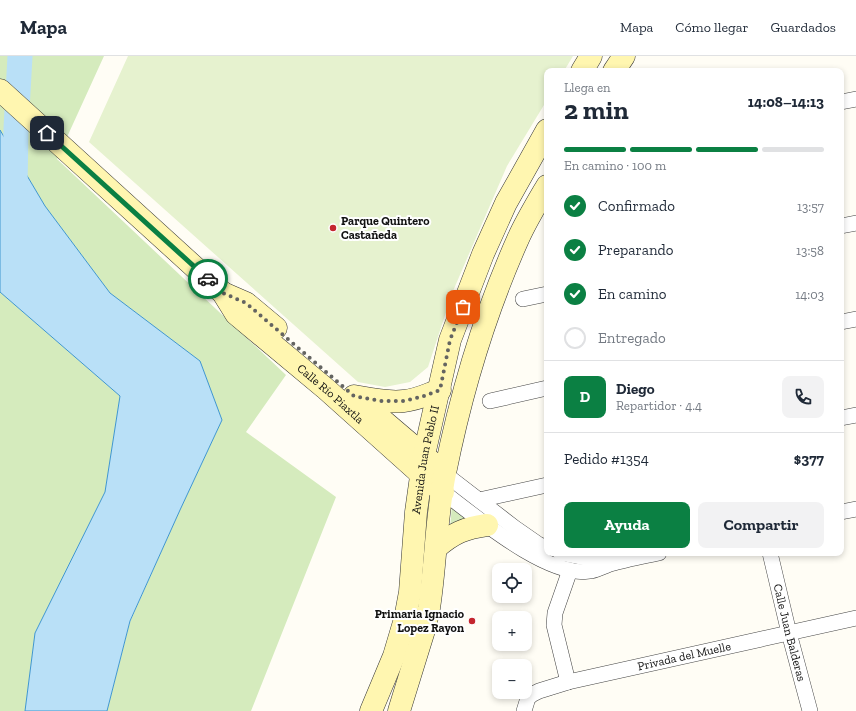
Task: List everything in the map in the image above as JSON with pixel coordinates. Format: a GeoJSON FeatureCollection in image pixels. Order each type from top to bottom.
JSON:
{"type":"FeatureCollection","features":[{"type":"Feature","properties":{"kind":"main road"},"geometry":{"type":"LineString","coordinates":[[584,68],[591,56]]}},
{"type":"Feature","properties":{"kind":"main road"},"geometry":{"type":"LineString","coordinates":[[616,68],[624,56]]}},
{"type":"Feature","properties":{"kind":"main road","name":"Calle Río Piaxtla"},"geometry":{"type":"LineString","coordinates":[[0,90],[223,293],[236,314],[326,389],[444,483]]}},
{"type":"Feature","properties":{"kind":"main road","name":"Avenida Juan Pablo II"},"geometry":{"type":"LineString","coordinates":[[371,711],[394,656],[405,619],[410,592],[416,512],[423,465],[450,340],[483,254],[506,203],[544,135]]}},
{"type":"Feature","properties":{"kind":"main road","name":"Avenida Juan Pablo II"},"geometry":{"type":"LineString","coordinates":[[399,711],[425,627],[429,608],[444,483],[459,414],[473,361],[495,298],[519,238],[544,192]]}},
{"type":"Feature","properties":{"kind":"main road","name":"Calle Río Piaxtla"},"geometry":{"type":"LineString","coordinates":[[223,293],[246,303],[354,396],[423,465]]}},
{"type":"Feature","properties":{"kind":"main road"},"geometry":{"type":"LineString","coordinates":[[354,396],[381,401],[403,401],[421,397],[440,390]]}},
{"type":"Feature","properties":{"kind":"main road"},"geometry":{"type":"LineString","coordinates":[[436,548],[463,530],[487,525]]}},
{"type":"Feature","properties":{"kind":"street"},"geometry":{"type":"LineString","coordinates":[[844,101],[856,99]]}},
{"type":"Feature","properties":{"kind":"street"},"geometry":{"type":"LineString","coordinates":[[844,225],[856,223]]}},
{"type":"Feature","properties":{"kind":"street"},"geometry":{"type":"LineString","coordinates":[[523,299],[544,295]]}},
{"type":"Feature","properties":{"kind":"street"},"geometry":{"type":"LineString","coordinates":[[844,321],[856,319]]}},
{"type":"Feature","properties":{"kind":"street"},"geometry":{"type":"LineString","coordinates":[[490,401],[544,389]]}},
{"type":"Feature","properties":{"kind":"street"},"geometry":{"type":"LineString","coordinates":[[844,417],[856,415]]}},
{"type":"Feature","properties":{"kind":"street"},"geometry":{"type":"LineString","coordinates":[[444,483],[479,500],[521,532],[544,547]]}},
{"type":"Feature","properties":{"kind":"street"},"geometry":{"type":"LineString","coordinates":[[444,483],[487,525],[536,557],[556,566],[570,570],[590,571],[614,563],[646,556]]}},
{"type":"Feature","properties":{"kind":"street"},"geometry":{"type":"LineString","coordinates":[[479,500],[544,486]]}},
{"type":"Feature","properties":{"kind":"street"},"geometry":{"type":"LineString","coordinates":[[844,511],[856,509]]}},
{"type":"Feature","properties":{"kind":"street"},"geometry":{"type":"LineString","coordinates":[[576,556],[614,563]]}},
{"type":"Feature","properties":{"kind":"street","name":"Calle Juan Balderas"},"geometry":{"type":"LineString","coordinates":[[771,556],[788,633],[810,711]]}},
{"type":"Feature","properties":{"kind":"street"},"geometry":{"type":"LineString","coordinates":[[568,682],[554,625],[555,613],[570,570]]}},
{"type":"Feature","properties":{"kind":"street","name":"Privada del Muelle"},"geometry":{"type":"LineString","coordinates":[[524,711],[528,698],[539,690],[568,682],[856,618]]}},
{"type":"Feature","properties":{"kind":"green space"},"geometry":{"type":"Polygon","coordinates":[[[0,56],[104,56],[57,159],[286,375],[246,432],[336,497],[251,711],[107,711],[130,622],[222,420],[200,361],[110,293],[45,206],[0,130],[0,56]]]}},
{"type":"Feature","properties":{"kind":"green space","name":"Parque Quintero Castañeda"},"geometry":{"type":"Polygon","coordinates":[[[128,56],[573,56],[566,68],[544,68],[544,105],[507,166],[453,291],[428,367],[410,382],[385,387],[358,382],[89,142],[128,56]]]}},
{"type":"Feature","properties":{"kind":"green space"},"geometry":{"type":"Polygon","coordinates":[[[0,292],[120,396],[105,492],[35,633],[25,711],[0,711],[0,292]]]}},
{"type":"Feature","properties":{"kind":"green space"},"geometry":{"type":"Polygon","coordinates":[[[452,504],[472,520],[450,530],[452,504]]]}},
{"type":"Feature","properties":{"kind":"water"},"geometry":{"type":"Polygon","coordinates":[[[0,130],[45,206],[110,293],[200,361],[222,420],[130,621],[107,711],[25,711],[35,633],[105,492],[120,396],[0,292],[0,130]]]}},
{"type":"Feature","properties":{"kind":"waterway"},"geometry":{"type":"LineString","coordinates":[[15,189],[16,128],[20,56]]}},
{"type":"Feature","properties":{"kind":"way so far"},"geometry":{"type":"LineString","coordinates":[[208,279],[223,293],[246,303],[354,396],[381,401],[412,400],[440,390],[450,340],[463,307]]}},
{"type":"Feature","properties":{"kind":"place","name":"Parque Quintero Castañeda"},"geometry":{"type":"Point","coordinates":[333,228]}},
{"type":"Feature","properties":{"kind":"place","name":"Primaria Ignacio Lopez Rayon"},"geometry":{"type":"Point","coordinates":[472,621]}},
{"type":"Feature","properties":{"kind":"route"},"geometry":{"type":"LineString","coordinates":[[47,133],[208,279]]}}]}
